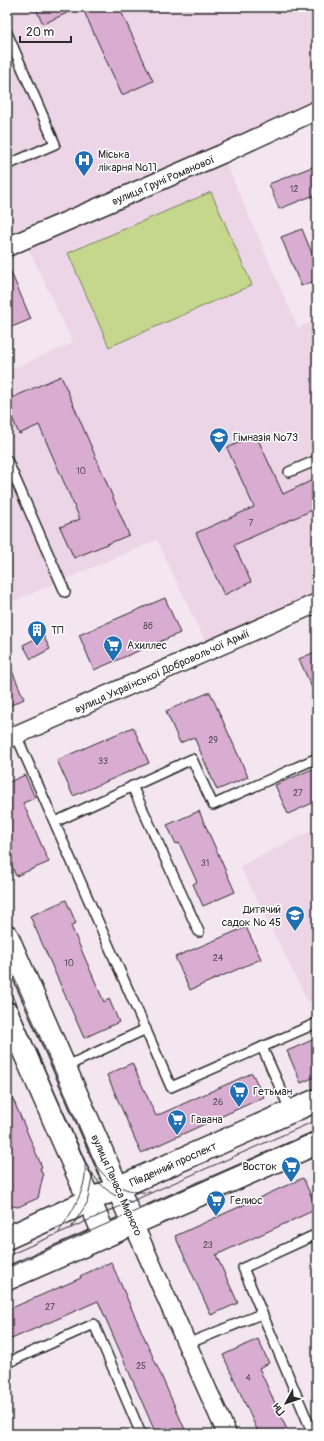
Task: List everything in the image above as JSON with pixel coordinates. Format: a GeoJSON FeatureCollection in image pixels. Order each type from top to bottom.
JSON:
{"type":"FeatureCollection","features":[{"type":"Feature","properties":{"kind":"main road","name":"вулиця Панаса Мирного"},"geometry":{"type":"LineString","coordinates":[[7,936],[133,1223]]}},
{"type":"Feature","properties":{"kind":"main road"},"geometry":{"type":"LineString","coordinates":[[7,1013],[105,1236]]}},
{"type":"Feature","properties":{"kind":"main road","name":"Південний проспект"},"geometry":{"type":"LineString","coordinates":[[7,1238],[317,1100]]}},
{"type":"Feature","properties":{"kind":"main road"},"geometry":{"type":"LineString","coordinates":[[7,1279],[317,1143]]}},
{"type":"Feature","properties":{"kind":"street","name":"вулиця Груні Романової"},"geometry":{"type":"LineString","coordinates":[[7,247],[222,154],[317,110]]}},
{"type":"Feature","properties":{"kind":"street","name":"вулиця Української Добровольчої Армії"},"geometry":{"type":"LineString","coordinates":[[11,737],[317,603]]}},
{"type":"Feature","properties":{"kind":"street","name":"вулиця Панаса Мирного"},"geometry":{"type":"LineString","coordinates":[[133,1223],[227,1434]]}},
{"type":"Feature","properties":{"kind":"lane"},"geometry":{"type":"LineString","coordinates":[[7,33],[55,144],[7,165]]}},
{"type":"Feature","properties":{"kind":"lane"},"geometry":{"type":"LineString","coordinates":[[7,460],[65,592]]}},
{"type":"Feature","properties":{"kind":"lane"},"geometry":{"type":"LineString","coordinates":[[289,472],[317,460]]}},
{"type":"Feature","properties":{"kind":"lane"},"geometry":{"type":"LineString","coordinates":[[11,737],[55,822],[171,1087],[317,1023]]}},
{"type":"Feature","properties":{"kind":"lane"},"geometry":{"type":"LineString","coordinates":[[55,822],[192,759],[213,805],[317,758]]}},
{"type":"Feature","properties":{"kind":"lane"},"geometry":{"type":"LineString","coordinates":[[132,786],[199,932]]}},
{"type":"Feature","properties":{"kind":"lane"},"geometry":{"type":"LineString","coordinates":[[64,1067],[146,1029]]}},
{"type":"Feature","properties":{"kind":"lane"},"geometry":{"type":"LineString","coordinates":[[262,1047],[291,1112]]}},
{"type":"Feature","properties":{"kind":"lane"},"geometry":{"type":"LineString","coordinates":[[313,1434],[242,1268],[317,1234]]}},
{"type":"Feature","properties":{"kind":"lane"},"geometry":{"type":"LineString","coordinates":[[187,1344],[262,1314]]}},
{"type":"Feature","properties":{"kind":"lane"},"geometry":{"type":"LineString","coordinates":[[7,1363],[94,1324],[141,1434]]}},
{"type":"Feature","properties":{"kind":"shaded area","name":"Міська лікарня №11"},"geometry":{"type":"Polygon","coordinates":[[[7,7],[317,7],[317,109],[7,246],[7,7]]]}},
{"type":"Feature","properties":{"kind":"shaded area","name":"Гімназія №73"},"geometry":{"type":"Polygon","coordinates":[[[222,154],[298,328],[317,320],[317,603],[209,650],[157,540],[7,604],[7,371],[73,343],[24,239],[222,154]]]}},
{"type":"Feature","properties":{"kind":"shaded area","name":"Дитячий садок № 45"},"geometry":{"type":"Polygon","coordinates":[[[317,828],[317,998],[308,1002],[240,866],[317,828]]]}},
{"type":"Feature","properties":{"kind":"green space"},"geometry":{"type":"Polygon","coordinates":[[[211,192],[252,285],[109,347],[68,253],[211,192]]]}},
{"type":"Feature","properties":{"kind":"building"},"geometry":{"type":"Polygon","coordinates":[[[35,7],[80,7],[43,24],[35,7]]]}},
{"type":"Feature","properties":{"kind":"building"},"geometry":{"type":"Polygon","coordinates":[[[82,7],[119,7],[153,81],[122,95],[82,7]]]}},
{"type":"Feature","properties":{"kind":"building"},"geometry":{"type":"Polygon","coordinates":[[[317,165],[317,194],[279,209],[269,184],[317,165]]]}},
{"type":"Feature","properties":{"kind":"building"},"geometry":{"type":"Polygon","coordinates":[[[302,229],[317,266],[317,280],[301,286],[281,237],[302,229]]]}},
{"type":"Feature","properties":{"kind":"building"},"geometry":{"type":"Polygon","coordinates":[[[7,263],[31,319],[7,329],[7,263]]]}},
{"type":"Feature","properties":{"kind":"building"},"geometry":{"type":"Polygon","coordinates":[[[61,376],[129,535],[74,558],[60,527],[80,519],[39,425],[19,434],[7,406],[7,400],[61,376]]]}},
{"type":"Feature","properties":{"kind":"building"},"geometry":{"type":"Polygon","coordinates":[[[256,435],[283,494],[317,478],[317,508],[234,545],[251,582],[224,595],[196,533],[254,507],[227,448],[256,435]]]}},
{"type":"Feature","properties":{"kind":"building"},"geometry":{"type":"Polygon","coordinates":[[[165,598],[180,633],[94,670],[79,635],[165,598]]]}},
{"type":"Feature","properties":{"kind":"building","name":"ТП"},"geometry":{"type":"Polygon","coordinates":[[[43,635],[50,649],[31,659],[23,645],[43,635]]]}},
{"type":"Feature","properties":{"kind":"building"},"geometry":{"type":"Polygon","coordinates":[[[317,651],[317,699],[299,659],[317,651]]]}},
{"type":"Feature","properties":{"kind":"building"},"geometry":{"type":"Polygon","coordinates":[[[7,659],[24,699],[7,707],[7,659]]]}},
{"type":"Feature","properties":{"kind":"building"},"geometry":{"type":"Polygon","coordinates":[[[210,692],[248,777],[217,790],[194,737],[180,743],[166,711],[210,692]]]}},
{"type":"Feature","properties":{"kind":"building"},"geometry":{"type":"Polygon","coordinates":[[[133,727],[149,763],[73,796],[57,760],[133,727]]]}},
{"type":"Feature","properties":{"kind":"building"},"geometry":{"type":"Polygon","coordinates":[[[317,767],[317,801],[288,814],[275,785],[317,767]]]}},
{"type":"Feature","properties":{"kind":"building"},"geometry":{"type":"Polygon","coordinates":[[[25,775],[35,798],[23,803],[49,862],[16,876],[7,855],[7,783],[25,775]]]}},
{"type":"Feature","properties":{"kind":"building"},"geometry":{"type":"Polygon","coordinates":[[[199,811],[235,892],[203,906],[193,884],[197,882],[179,843],[176,844],[167,825],[199,811]]]}},
{"type":"Feature","properties":{"kind":"building"},"geometry":{"type":"Polygon","coordinates":[[[66,900],[76,923],[71,926],[104,1002],[109,999],[119,1022],[84,1038],[30,916],[66,900]]]}},
{"type":"Feature","properties":{"kind":"building"},"geometry":{"type":"Polygon","coordinates":[[[246,927],[261,959],[190,990],[175,957],[246,927]]]}},
{"type":"Feature","properties":{"kind":"building"},"geometry":{"type":"Polygon","coordinates":[[[317,1038],[317,1076],[301,1083],[287,1051],[317,1038]]]}},
{"type":"Feature","properties":{"kind":"building"},"geometry":{"type":"Polygon","coordinates":[[[132,1063],[156,1116],[252,1073],[264,1097],[141,1153],[107,1075],[132,1063]]]}},
{"type":"Feature","properties":{"kind":"building"},"geometry":{"type":"Polygon","coordinates":[[[7,1085],[42,1167],[40,1168],[43,1176],[38,1198],[18,1207],[7,1205],[7,1085]]]}},
{"type":"Feature","properties":{"kind":"building"},"geometry":{"type":"Polygon","coordinates":[[[303,1178],[317,1209],[216,1255],[238,1303],[211,1315],[175,1236],[303,1178]]]}},
{"type":"Feature","properties":{"kind":"building"},"geometry":{"type":"Polygon","coordinates":[[[111,1262],[187,1434],[156,1434],[98,1301],[7,1341],[7,1310],[81,1278],[80,1276],[111,1262]]]}},
{"type":"Feature","properties":{"kind":"building"},"geometry":{"type":"Polygon","coordinates":[[[258,1339],[269,1363],[259,1368],[289,1434],[259,1434],[223,1355],[258,1339]]]}},
{"type":"Feature","properties":{"kind":"tram line"},"geometry":{"type":"LineString","coordinates":[[7,961],[96,1165],[107,1178],[119,1186],[134,1191],[150,1192]]}},
{"type":"Feature","properties":{"kind":"tram line"},"geometry":{"type":"LineString","coordinates":[[7,984],[85,1163],[104,1188],[124,1200],[132,1202]]}},
{"type":"Feature","properties":{"kind":"tram line"},"geometry":{"type":"LineString","coordinates":[[7,1256],[317,1120]]}},
{"type":"Feature","properties":{"kind":"tram line"},"geometry":{"type":"LineString","coordinates":[[7,1268],[317,1131]]}},
{"type":"Feature","properties":{"kind":"tram line"},"geometry":{"type":"LineString","coordinates":[[59,1232],[74,1208],[82,1191],[85,1163]]}},
{"type":"Feature","properties":{"kind":"tram line"},"geometry":{"type":"LineString","coordinates":[[71,1228],[87,1203],[93,1173]]}},
{"type":"Feature","properties":{"kind":"place","name":"Міська лікарня №11"},"geometry":{"type":"Point","coordinates":[84,177]}},
{"type":"Feature","properties":{"kind":"place","name":"Гімназія №73"},"geometry":{"type":"Point","coordinates":[219,454]}},
{"type":"Feature","properties":{"kind":"place","name":"ТП"},"geometry":{"type":"Point","coordinates":[37,647]}},
{"type":"Feature","properties":{"kind":"place","name":"Ахиллес"},"geometry":{"type":"Point","coordinates":[113,662]}},
{"type":"Feature","properties":{"kind":"place","name":"Дитячий садок № 45"},"geometry":{"type":"Point","coordinates":[295,932]}},
{"type":"Feature","properties":{"kind":"place","name":"Гетьман"},"geometry":{"type":"Point","coordinates":[239,1108]}},
{"type":"Feature","properties":{"kind":"place","name":"Гавана"},"geometry":{"type":"Point","coordinates":[177,1136]}},
{"type":"Feature","properties":{"kind":"place","name":"Восток"},"geometry":{"type":"Point","coordinates":[291,1183]}},
{"type":"Feature","properties":{"kind":"place","name":"Гелиос"},"geometry":{"type":"Point","coordinates":[216,1217]}}]}
